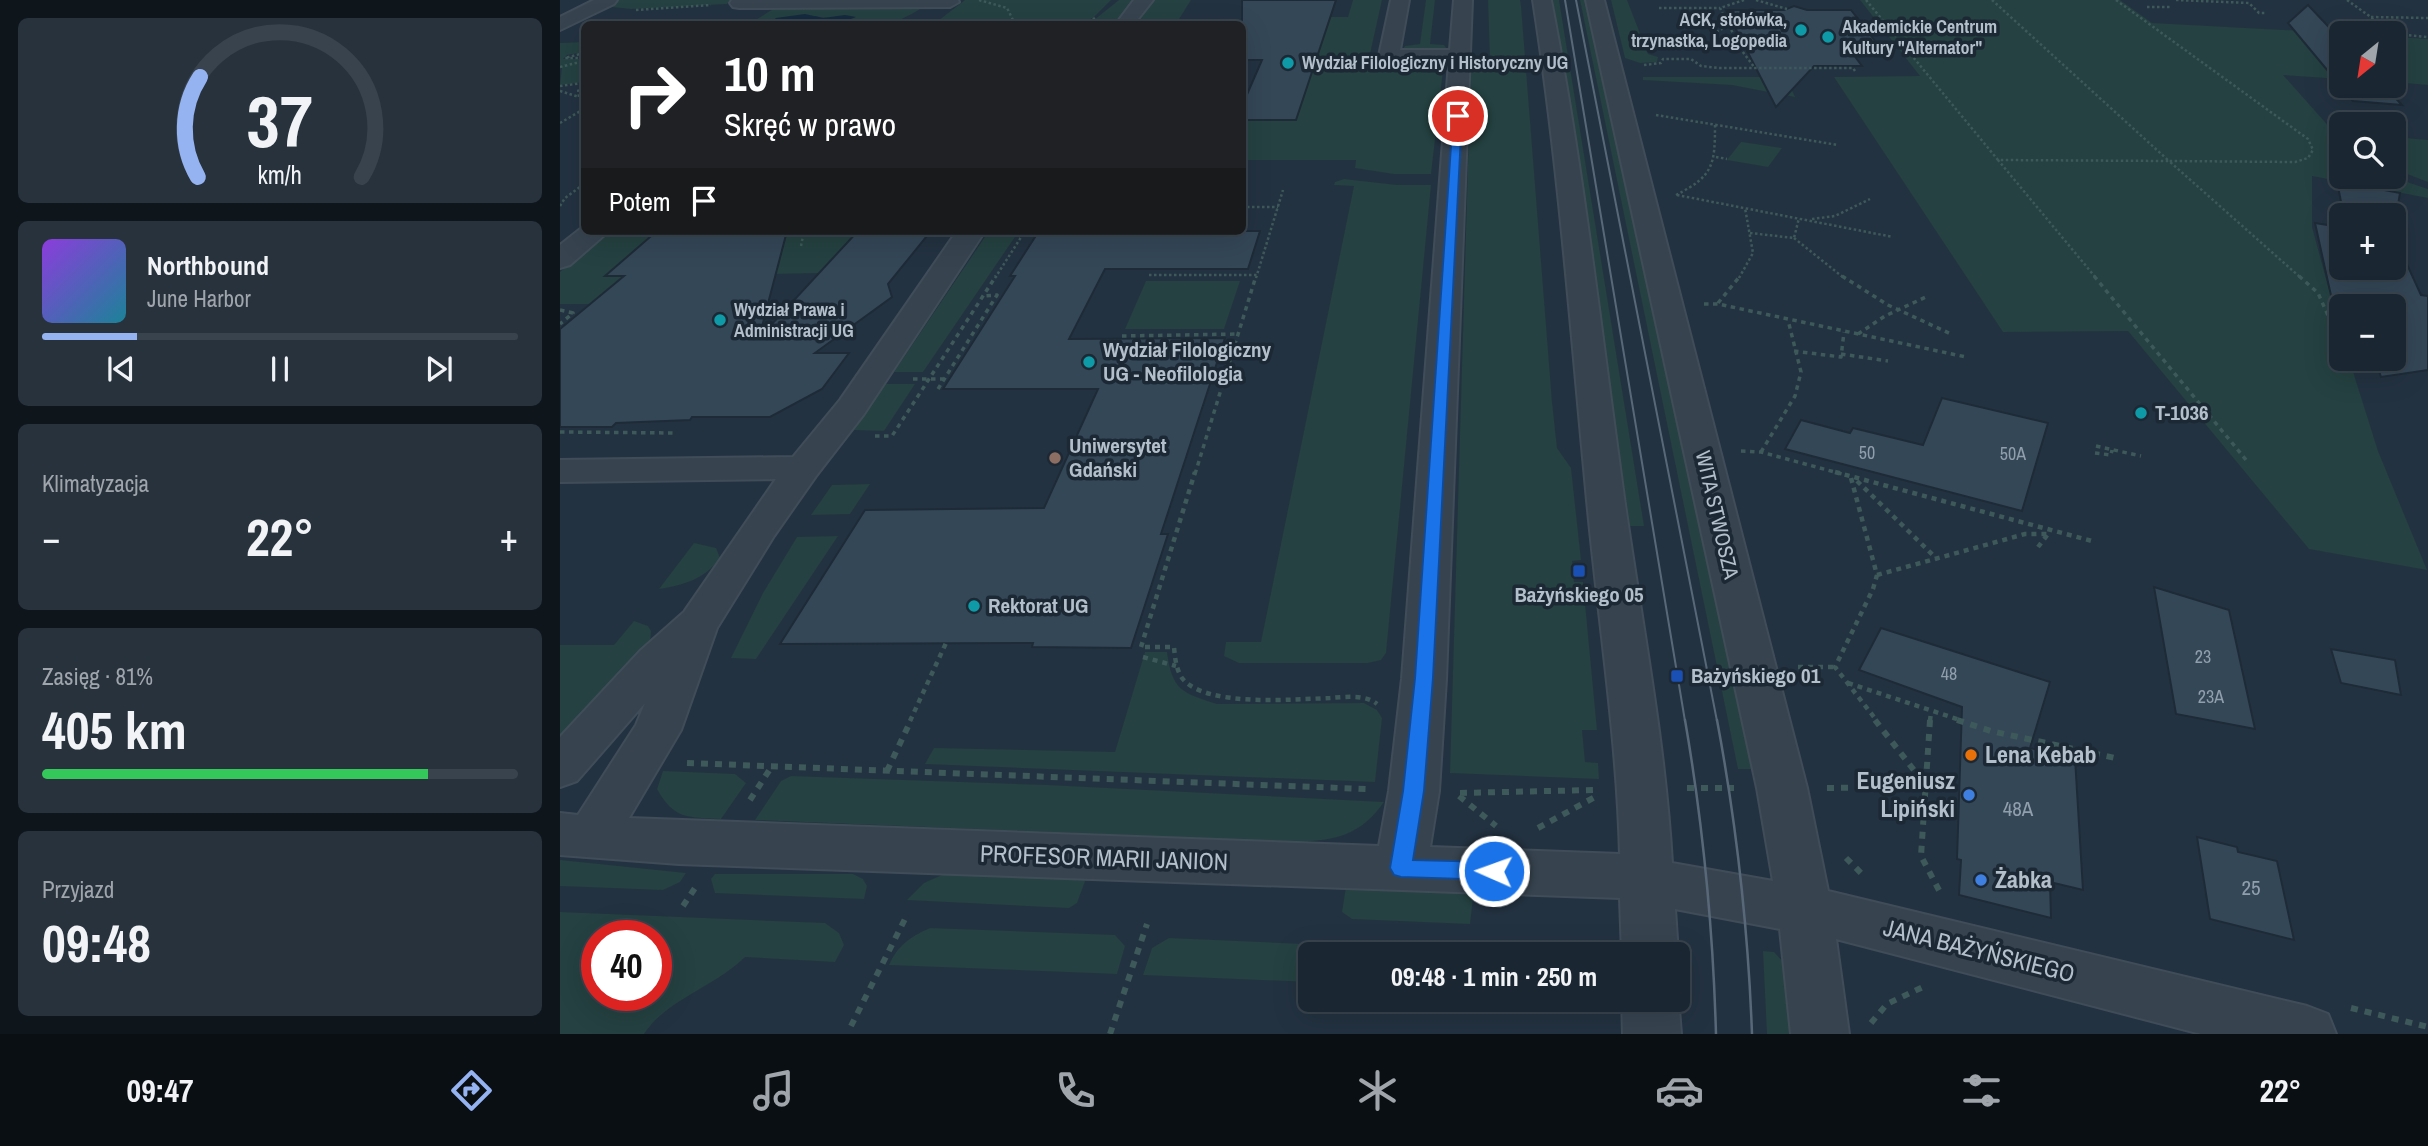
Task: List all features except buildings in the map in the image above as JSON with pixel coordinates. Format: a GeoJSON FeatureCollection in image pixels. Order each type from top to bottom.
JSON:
{"type":"FeatureCollection","features":[{"type":"Feature","properties":{"kind":"street"},"geometry":{"type":"LineString","coordinates":[[560,24],[608,0]]}},
{"type":"Feature","properties":{"kind":"street"},"geometry":{"type":"LineString","coordinates":[[1127,21],[1144,0]]}},
{"type":"Feature","properties":{"kind":"street"},"geometry":{"type":"LineString","coordinates":[[1400,0],[1389,56],[1460,56]]}},
{"type":"Feature","properties":{"kind":"street"},"geometry":{"type":"LineString","coordinates":[[1401,868],[1413,791],[1424,678],[1463,0]]}},
{"type":"Feature","properties":{"kind":"street"},"geometry":{"type":"LineString","coordinates":[[1542,0],[1557,86],[1614,570],[1627,789],[1648,881],[1650,942]]}},
{"type":"Feature","properties":{"kind":"street","name":"WITA STWOSZA"},"geometry":{"type":"LineString","coordinates":[[1595,0],[1782,788],[1805,910],[1844,1032]]}},
{"type":"Feature","properties":{"kind":"street"},"geometry":{"type":"LineString","coordinates":[[741,1],[951,1]]}},
{"type":"Feature","properties":{"kind":"street"},"geometry":{"type":"LineString","coordinates":[[931,19],[951,1]]}},
{"type":"Feature","properties":{"kind":"street"},"geometry":{"type":"LineString","coordinates":[[560,259],[590,235]]}},
{"type":"Feature","properties":{"kind":"street"},"geometry":{"type":"LineString","coordinates":[[560,768],[656,662],[699,622],[803,468],[852,407],[968,235]]}},
{"type":"Feature","properties":{"kind":"street"},"geometry":{"type":"LineString","coordinates":[[560,471],[803,468]]}},
{"type":"Feature","properties":{"kind":"street"},"geometry":{"type":"LineString","coordinates":[[576,835],[639,761],[658,730],[699,622]]}},
{"type":"Feature","properties":{"kind":"street","name":"PROFESOR MARII JANION"},"geometry":{"type":"LineString","coordinates":[[576,835],[679,843],[1620,876],[1648,881]]}},
{"type":"Feature","properties":{"kind":"street","name":"JANA BAŻYŃSKIEGO"},"geometry":{"type":"LineString","coordinates":[[1648,881],[1843,917],[2307,1034]]}},
{"type":"Feature","properties":{"kind":"street"},"geometry":{"type":"LineString","coordinates":[[1652,1012],[1653,1034]]}},
{"type":"Feature","properties":{"kind":"path"},"geometry":{"type":"LineString","coordinates":[[977,0],[1007,8],[1014,21]]}},
{"type":"Feature","properties":{"kind":"path"},"geometry":{"type":"LineString","coordinates":[[1683,0],[1686,8]]}},
{"type":"Feature","properties":{"kind":"path"},"geometry":{"type":"LineString","coordinates":[[1660,8],[1720,8],[1744,0]]}},
{"type":"Feature","properties":{"kind":"path"},"geometry":{"type":"LineString","coordinates":[[1756,0],[1787,9]]}},
{"type":"Feature","properties":{"kind":"path"},"geometry":{"type":"LineString","coordinates":[[1866,0],[2247,461]]}},
{"type":"Feature","properties":{"kind":"path"},"geometry":{"type":"LineString","coordinates":[[1992,0],[2318,293],[2329,318]]}},
{"type":"Feature","properties":{"kind":"path"},"geometry":{"type":"LineString","coordinates":[[1998,160],[2295,162],[2308,158],[2313,150],[2308,139],[2116,0]]}},
{"type":"Feature","properties":{"kind":"path"},"geometry":{"type":"LineString","coordinates":[[2147,7],[2171,8],[2164,0]]}},
{"type":"Feature","properties":{"kind":"path"},"geometry":{"type":"LineString","coordinates":[[2176,0],[2249,4],[2259,13],[2266,13]]}},
{"type":"Feature","properties":{"kind":"path"},"geometry":{"type":"LineString","coordinates":[[2347,0],[2376,21]]}},
{"type":"Feature","properties":{"kind":"path"},"geometry":{"type":"LineString","coordinates":[[633,11],[741,1]]}},
{"type":"Feature","properties":{"kind":"path"},"geometry":{"type":"LineString","coordinates":[[1720,8],[1754,68]]}},
{"type":"Feature","properties":{"kind":"path"},"geometry":{"type":"LineString","coordinates":[[2371,17],[2428,18]]}},
{"type":"Feature","properties":{"kind":"path"},"geometry":{"type":"LineString","coordinates":[[1712,34],[1722,29],[1721,27],[1730,27]]}},
{"type":"Feature","properties":{"kind":"path"},"geometry":{"type":"LineString","coordinates":[[2406,35],[2427,37]]}},
{"type":"Feature","properties":{"kind":"path"},"geometry":{"type":"LineString","coordinates":[[581,53],[565,58],[581,60]]}},
{"type":"Feature","properties":{"kind":"path"},"geometry":{"type":"LineString","coordinates":[[1663,59],[1691,59],[1701,66],[1711,68],[1853,68],[1855,71]]}},
{"type":"Feature","properties":{"kind":"path"},"geometry":{"type":"LineString","coordinates":[[560,67],[581,61]]}},
{"type":"Feature","properties":{"kind":"path"},"geometry":{"type":"LineString","coordinates":[[560,86],[581,84]]}},
{"type":"Feature","properties":{"kind":"path"},"geometry":{"type":"LineString","coordinates":[[560,91],[579,97],[578,89],[581,86]]}},
{"type":"Feature","properties":{"kind":"path"},"geometry":{"type":"LineString","coordinates":[[560,123],[581,111]]}},
{"type":"Feature","properties":{"kind":"path"},"geometry":{"type":"LineString","coordinates":[[1662,115],[1838,145]]}},
{"type":"Feature","properties":{"kind":"path"},"geometry":{"type":"LineString","coordinates":[[1676,195],[1696,185],[1716,157],[1714,124]]}},
{"type":"Feature","properties":{"kind":"path"},"geometry":{"type":"LineString","coordinates":[[1716,157],[1727,159]]}},
{"type":"Feature","properties":{"kind":"path"},"geometry":{"type":"LineString","coordinates":[[560,206],[565,198],[581,186]]}},
{"type":"Feature","properties":{"kind":"path"},"geometry":{"type":"LineString","coordinates":[[1283,190],[1143,647],[1174,647],[1176,666],[1185,682],[1206,693],[1229,698],[1351,697],[1370,699],[1386,711]]}},
{"type":"Feature","properties":{"kind":"path"},"geometry":{"type":"LineString","coordinates":[[1669,195],[1893,237]]}},
{"type":"Feature","properties":{"kind":"path"},"geometry":{"type":"LineString","coordinates":[[1800,219],[1835,216],[1870,199]]}},
{"type":"Feature","properties":{"kind":"path"},"geometry":{"type":"LineString","coordinates":[[1246,207],[1278,207]]}},
{"type":"Feature","properties":{"kind":"path"},"geometry":{"type":"LineString","coordinates":[[1718,304],[1746,269],[1753,253],[1745,208]]}},
{"type":"Feature","properties":{"kind":"path"},"geometry":{"type":"LineString","coordinates":[[1794,238],[1800,219]]}},
{"type":"Feature","properties":{"kind":"path"},"geometry":{"type":"LineString","coordinates":[[1750,233],[1794,238],[1863,293],[1896,311],[1951,334]]}},
{"type":"Feature","properties":{"kind":"path"},"geometry":{"type":"LineString","coordinates":[[801,246],[803,235]]}},
{"type":"Feature","properties":{"kind":"path"},"geometry":{"type":"LineString","coordinates":[[866,436],[892,436],[1022,235]]}},
{"type":"Feature","properties":{"kind":"path"},"geometry":{"type":"LineString","coordinates":[[1149,275],[1256,275]]}},
{"type":"Feature","properties":{"kind":"path"},"geometry":{"type":"LineString","coordinates":[[938,389],[997,295],[983,296]]}},
{"type":"Feature","properties":{"kind":"path"},"geometry":{"type":"LineString","coordinates":[[1857,335],[1896,311],[1928,296]]}},
{"type":"Feature","properties":{"kind":"path"},"geometry":{"type":"LineString","coordinates":[[1699,304],[1718,304],[1966,357]]}},
{"type":"Feature","properties":{"kind":"path"},"geometry":{"type":"LineString","coordinates":[[560,310],[573,313],[560,324]]}},
{"type":"Feature","properties":{"kind":"path"},"geometry":{"type":"LineString","coordinates":[[1761,452],[1795,396],[1801,372],[1787,320]]}},
{"type":"Feature","properties":{"kind":"path"},"geometry":{"type":"LineString","coordinates":[[1841,354],[1844,332]]}},
{"type":"Feature","properties":{"kind":"path"},"geometry":{"type":"LineString","coordinates":[[1122,336],[1238,334]]}},
{"type":"Feature","properties":{"kind":"path"},"geometry":{"type":"LineString","coordinates":[[1794,351],[1888,361]]}},
{"type":"Feature","properties":{"kind":"path"},"geometry":{"type":"LineString","coordinates":[[912,379],[945,379]]}},
{"type":"Feature","properties":{"kind":"path"},"geometry":{"type":"LineString","coordinates":[[560,432],[680,433]]}},
{"type":"Feature","properties":{"kind":"path"},"geometry":{"type":"LineString","coordinates":[[2096,446],[2141,456]]}},
{"type":"Feature","properties":{"kind":"path"},"geometry":{"type":"LineString","coordinates":[[2095,453],[2111,455],[2112,450]]}},
{"type":"Feature","properties":{"kind":"path"},"geometry":{"type":"LineString","coordinates":[[1740,451],[1761,452],[2049,532],[2092,541]]}},
{"type":"Feature","properties":{"kind":"path"},"geometry":{"type":"LineString","coordinates":[[1853,477],[1937,558]]}},
{"type":"Feature","properties":{"kind":"path"},"geometry":{"type":"LineString","coordinates":[[1835,667],[1873,589],[1877,575],[1853,477]]}},
{"type":"Feature","properties":{"kind":"path"},"geometry":{"type":"LineString","coordinates":[[2038,547],[2049,532]]}},
{"type":"Feature","properties":{"kind":"path"},"geometry":{"type":"LineString","coordinates":[[1877,575],[2025,534],[2049,532]]}},
{"type":"Feature","properties":{"kind":"path"},"geometry":{"type":"LineString","coordinates":[[887,771],[946,643]]}},
{"type":"Feature","properties":{"kind":"path"},"geometry":{"type":"LineString","coordinates":[[1143,657],[1176,666]]}},
{"type":"Feature","properties":{"kind":"path"},"geometry":{"type":"LineString","coordinates":[[1798,667],[1835,667]]}},
{"type":"Feature","properties":{"kind":"path"},"geometry":{"type":"LineString","coordinates":[[1835,667],[1927,787]]}},
{"type":"Feature","properties":{"kind":"path"},"geometry":{"type":"LineString","coordinates":[[1847,683],[1991,731],[2115,758]]}},
{"type":"Feature","properties":{"kind":"path"},"geometry":{"type":"LineString","coordinates":[[1931,712],[1921,856],[1943,898]]}},
{"type":"Feature","properties":{"kind":"path"},"geometry":{"type":"LineString","coordinates":[[639,761],[1413,791]]}},
{"type":"Feature","properties":{"kind":"path"},"geometry":{"type":"LineString","coordinates":[[1505,833],[1456,793],[1927,787]]}},
{"type":"Feature","properties":{"kind":"path"},"geometry":{"type":"LineString","coordinates":[[1829,788],[1832,800]]}},
{"type":"Feature","properties":{"kind":"path"},"geometry":{"type":"LineString","coordinates":[[1527,835],[1627,789]]}},
{"type":"Feature","properties":{"kind":"path"},"geometry":{"type":"LineString","coordinates":[[1843,850],[1847,862],[1870,881]]}},
{"type":"Feature","properties":{"kind":"path"},"geometry":{"type":"LineString","coordinates":[[851,1026],[907,915]]}},
{"type":"Feature","properties":{"kind":"path"},"geometry":{"type":"LineString","coordinates":[[1110,1034],[1147,924]]}},
{"type":"Feature","properties":{"kind":"path"},"geometry":{"type":"LineString","coordinates":[[1844,1032],[1889,1002],[1910,991],[1936,983]]}},
{"type":"Feature","properties":{"kind":"green space"},"geometry":{"type":"Polygon","coordinates":[[[619,0],[733,0],[727,4],[631,9],[612,7],[612,4],[619,0]]]}},
{"type":"Feature","properties":{"kind":"green space"},"geometry":{"type":"Polygon","coordinates":[[[965,0],[1111,0],[1087,21],[938,21],[965,0]]]}},
{"type":"Feature","properties":{"kind":"green space"},"geometry":{"type":"Polygon","coordinates":[[[1119,0],[1136,0],[1118,21],[1093,21],[1119,0]]]}},
{"type":"Feature","properties":{"kind":"green space"},"geometry":{"type":"Polygon","coordinates":[[[1152,0],[1191,0],[1178,21],[1137,21],[1152,0]]]}},
{"type":"Feature","properties":{"kind":"green space"},"geometry":{"type":"Polygon","coordinates":[[[1353,0],[1382,0],[1368,63],[1428,64],[1443,70],[1431,174],[1394,174],[1355,168],[1356,160],[1246,160],[1246,120],[1296,120],[1330,17],[1348,17],[1353,0]]]}},
{"type":"Feature","properties":{"kind":"green space"},"geometry":{"type":"Polygon","coordinates":[[[1426,0],[1435,0],[1430,44],[1444,45],[1447,49],[1405,51],[1405,46],[1420,44],[1426,0]]]}},
{"type":"Feature","properties":{"kind":"green space"},"geometry":{"type":"Polygon","coordinates":[[[1488,0],[1520,0],[1521,6],[1552,402],[1557,448],[1571,468],[1581,560],[1572,561],[1574,582],[1583,582],[1597,730],[1582,730],[1585,762],[1598,763],[1599,779],[1450,773],[1471,64],[1490,61],[1488,0]]]}},
{"type":"Feature","properties":{"kind":"green space"},"geometry":{"type":"Polygon","coordinates":[[[1553,0],[1559,0],[1644,526],[1630,526],[1553,0]]]}},
{"type":"Feature","properties":{"kind":"green space"},"geometry":{"type":"Polygon","coordinates":[[[1580,0],[1586,0],[1752,769],[1738,769],[1580,0]]]}},
{"type":"Feature","properties":{"kind":"green space"},"geometry":{"type":"Polygon","coordinates":[[[1611,0],[1627,0],[1648,54],[1658,57],[1657,62],[1640,63],[1625,58],[1611,0]]]}},
{"type":"Feature","properties":{"kind":"green space"},"geometry":{"type":"Polygon","coordinates":[[[1860,0],[2120,0],[2152,23],[2329,32],[2329,78],[2283,75],[2329,127],[2329,179],[2312,176],[2312,227],[2330,294],[2329,371],[2353,371],[2378,451],[2427,570],[2309,549],[2128,331],[2003,332],[1834,77],[1920,76],[1860,0]]]}},
{"type":"Feature","properties":{"kind":"green space"},"geometry":{"type":"Polygon","coordinates":[[[778,6],[923,7],[895,21],[852,21],[816,16],[786,21],[754,21],[778,6]]]}},
{"type":"Feature","properties":{"kind":"green space"},"geometry":{"type":"Polygon","coordinates":[[[2406,38],[2428,39],[2428,85],[2406,83],[2406,38]]]}},
{"type":"Feature","properties":{"kind":"green space"},"geometry":{"type":"Polygon","coordinates":[[[581,42],[581,53],[567,55],[563,59],[581,59],[581,82],[560,85],[560,43],[581,42]]]}},
{"type":"Feature","properties":{"kind":"green space"},"geometry":{"type":"Polygon","coordinates":[[[1643,77],[1786,77],[1795,97],[1732,85],[1643,80],[1643,77]]]}},
{"type":"Feature","properties":{"kind":"green space"},"geometry":{"type":"Polygon","coordinates":[[[2406,138],[2428,140],[2428,182],[2406,174],[2406,138]]]}},
{"type":"Feature","properties":{"kind":"green space"},"geometry":{"type":"Polygon","coordinates":[[[1741,142],[1782,148],[1768,167],[1727,160],[1741,142]]]}},
{"type":"Feature","properties":{"kind":"green space"},"geometry":{"type":"Polygon","coordinates":[[[1344,179],[1397,185],[1431,185],[1386,653],[1381,660],[1368,663],[1239,663],[1224,656],[1226,642],[1261,642],[1354,186],[1334,185],[1344,179]]]}},
{"type":"Feature","properties":{"kind":"green space"},"geometry":{"type":"Polygon","coordinates":[[[2406,182],[2428,189],[2428,198],[2381,189],[2406,189],[2406,182]]]}},
{"type":"Feature","properties":{"kind":"green space"},"geometry":{"type":"Polygon","coordinates":[[[603,235],[651,235],[606,275],[630,276],[616,288],[609,288],[591,304],[560,304],[560,272],[603,235]]]}},
{"type":"Feature","properties":{"kind":"green space"},"geometry":{"type":"Polygon","coordinates":[[[786,235],[855,235],[822,273],[768,274],[778,268],[786,235]]]}},
{"type":"Feature","properties":{"kind":"green space"},"geometry":{"type":"Polygon","coordinates":[[[986,235],[1016,235],[923,372],[894,372],[986,235]]]}},
{"type":"Feature","properties":{"kind":"green space"},"geometry":{"type":"Polygon","coordinates":[[[1146,281],[1240,281],[1224,329],[1125,329],[1146,281]]]}},
{"type":"Feature","properties":{"kind":"green space"},"geometry":{"type":"Polygon","coordinates":[[[885,384],[915,384],[884,431],[854,430],[885,384]]]}},
{"type":"Feature","properties":{"kind":"green space"},"geometry":{"type":"Polygon","coordinates":[[[870,484],[850,514],[811,515],[832,485],[870,484]]]}},
{"type":"Feature","properties":{"kind":"green space"},"geometry":{"type":"Polygon","coordinates":[[[838,536],[756,659],[731,658],[763,593],[797,537],[838,536]]]}},
{"type":"Feature","properties":{"kind":"green space"},"geometry":{"type":"Polygon","coordinates":[[[694,543],[716,548],[720,558],[701,576],[659,589],[694,543]]]}},
{"type":"Feature","properties":{"kind":"green space"},"geometry":{"type":"Polygon","coordinates":[[[634,621],[648,626],[651,631],[650,645],[560,740],[560,645],[614,645],[634,621]]]}},
{"type":"Feature","properties":{"kind":"green space"},"geometry":{"type":"Polygon","coordinates":[[[1145,652],[1167,652],[1172,675],[1181,688],[1195,697],[1217,704],[1364,703],[1377,710],[1382,718],[1375,782],[925,764],[934,748],[1115,752],[1145,652]]]}},
{"type":"Feature","properties":{"kind":"green space"},"geometry":{"type":"Polygon","coordinates":[[[663,771],[735,774],[746,783],[721,819],[691,817],[676,812],[663,799],[657,789],[663,771]]]}},
{"type":"Feature","properties":{"kind":"green space"},"geometry":{"type":"Polygon","coordinates":[[[791,776],[1048,785],[1384,802],[1366,822],[1346,834],[1324,840],[1297,842],[755,820],[781,781],[791,776]]]}},
{"type":"Feature","properties":{"kind":"green space"},"geometry":{"type":"Polygon","coordinates":[[[560,860],[686,873],[680,882],[663,890],[560,886],[560,860]]]}},
{"type":"Feature","properties":{"kind":"green space"},"geometry":{"type":"Polygon","coordinates":[[[953,870],[1087,876],[1077,903],[1069,908],[907,900],[924,883],[953,870]]]}},
{"type":"Feature","properties":{"kind":"green space"},"geometry":{"type":"Polygon","coordinates":[[[715,874],[853,874],[863,879],[867,886],[864,899],[715,893],[711,879],[715,874]]]}},
{"type":"Feature","properties":{"kind":"green space"},"geometry":{"type":"Polygon","coordinates":[[[1346,887],[1474,890],[1470,924],[1352,919],[1342,912],[1346,887]]]}},
{"type":"Feature","properties":{"kind":"green space"},"geometry":{"type":"Polygon","coordinates":[[[560,912],[825,923],[839,933],[844,945],[835,962],[745,957],[720,977],[672,1006],[672,920],[581,920],[581,1011],[665,1011],[644,1034],[560,1034],[560,912]]]}},
{"type":"Feature","properties":{"kind":"green space"},"geometry":{"type":"Polygon","coordinates":[[[930,928],[1115,935],[1125,946],[1117,974],[889,965],[905,942],[930,928]]]}},
{"type":"Feature","properties":{"kind":"green space"},"geometry":{"type":"Polygon","coordinates":[[[1169,938],[1298,944],[1298,981],[1143,975],[1152,948],[1169,938]]]}},
{"type":"Feature","properties":{"kind":"green space"},"geometry":{"type":"Polygon","coordinates":[[[1763,951],[1774,952],[1787,966],[1792,1034],[1767,1034],[1763,951]]]}},
{"type":"Feature","properties":{"kind":"water"},"geometry":{"type":"Polygon","coordinates":[[[805,14],[823,18],[845,15],[856,17],[846,21],[772,21],[776,18],[805,14]]]}},
{"type":"Feature","properties":{"kind":"tram line"},"geometry":{"type":"LineString","coordinates":[[1565,0],[1685,721]]}},
{"type":"Feature","properties":{"kind":"tram line"},"geometry":{"type":"LineString","coordinates":[[1576,0],[1717,721]]}},
{"type":"Feature","properties":{"kind":"tram line"},"geometry":{"type":"LineString","coordinates":[[1685,720],[1706,876],[1716,1034]]}},
{"type":"Feature","properties":{"kind":"tram line"},"geometry":{"type":"LineString","coordinates":[[1717,720],[1740,876],[1752,1034]]}},
{"type":"Feature","properties":{"kind":"place","name":"ACK, stołówka, trzynastka, Logopedia"},"geometry":{"type":"Point","coordinates":[1801,30]}},
{"type":"Feature","properties":{"kind":"place","name":"Akademickie Centrum Kultury \"Alternator\""},"geometry":{"type":"Point","coordinates":[1828,37]}},
{"type":"Feature","properties":{"kind":"place","name":"Wydział Filologiczny i Historyczny UG"},"geometry":{"type":"Point","coordinates":[1288,63]}},
{"type":"Feature","properties":{"kind":"place","name":"Wydział Prawa i Administracji UG"},"geometry":{"type":"Point","coordinates":[720,320]}},
{"type":"Feature","properties":{"kind":"place","name":"Wydział Filologiczny UG - Neofilologia"},"geometry":{"type":"Point","coordinates":[1089,362]}},
{"type":"Feature","properties":{"kind":"place","name":"T-1036"},"geometry":{"type":"Point","coordinates":[2141,413]}},
{"type":"Feature","properties":{"kind":"place","name":"Uniwersytet Gdański"},"geometry":{"type":"Point","coordinates":[1055,458]}},
{"type":"Feature","properties":{"kind":"place","name":"Bażyńskiego 05"},"geometry":{"type":"Point","coordinates":[1579,571]}},
{"type":"Feature","properties":{"kind":"place","name":"Rektorat UG"},"geometry":{"type":"Point","coordinates":[974,606]}},
{"type":"Feature","properties":{"kind":"place","name":"Bażyńskiego 01"},"geometry":{"type":"Point","coordinates":[1677,676]}},
{"type":"Feature","properties":{"kind":"place","name":"Lena Kebab"},"geometry":{"type":"Point","coordinates":[1971,755]}},
{"type":"Feature","properties":{"kind":"place","name":"Eugeniusz Lipiński"},"geometry":{"type":"Point","coordinates":[1969,795]}},
{"type":"Feature","properties":{"kind":"place","name":"Żabka"},"geometry":{"type":"Point","coordinates":[1981,880]}},
{"type":"Feature","properties":{"kind":"route"},"geometry":{"type":"LineString","coordinates":[[1458,116],[1424,678],[1413,791],[1401,868],[1494,871]]}}]}
